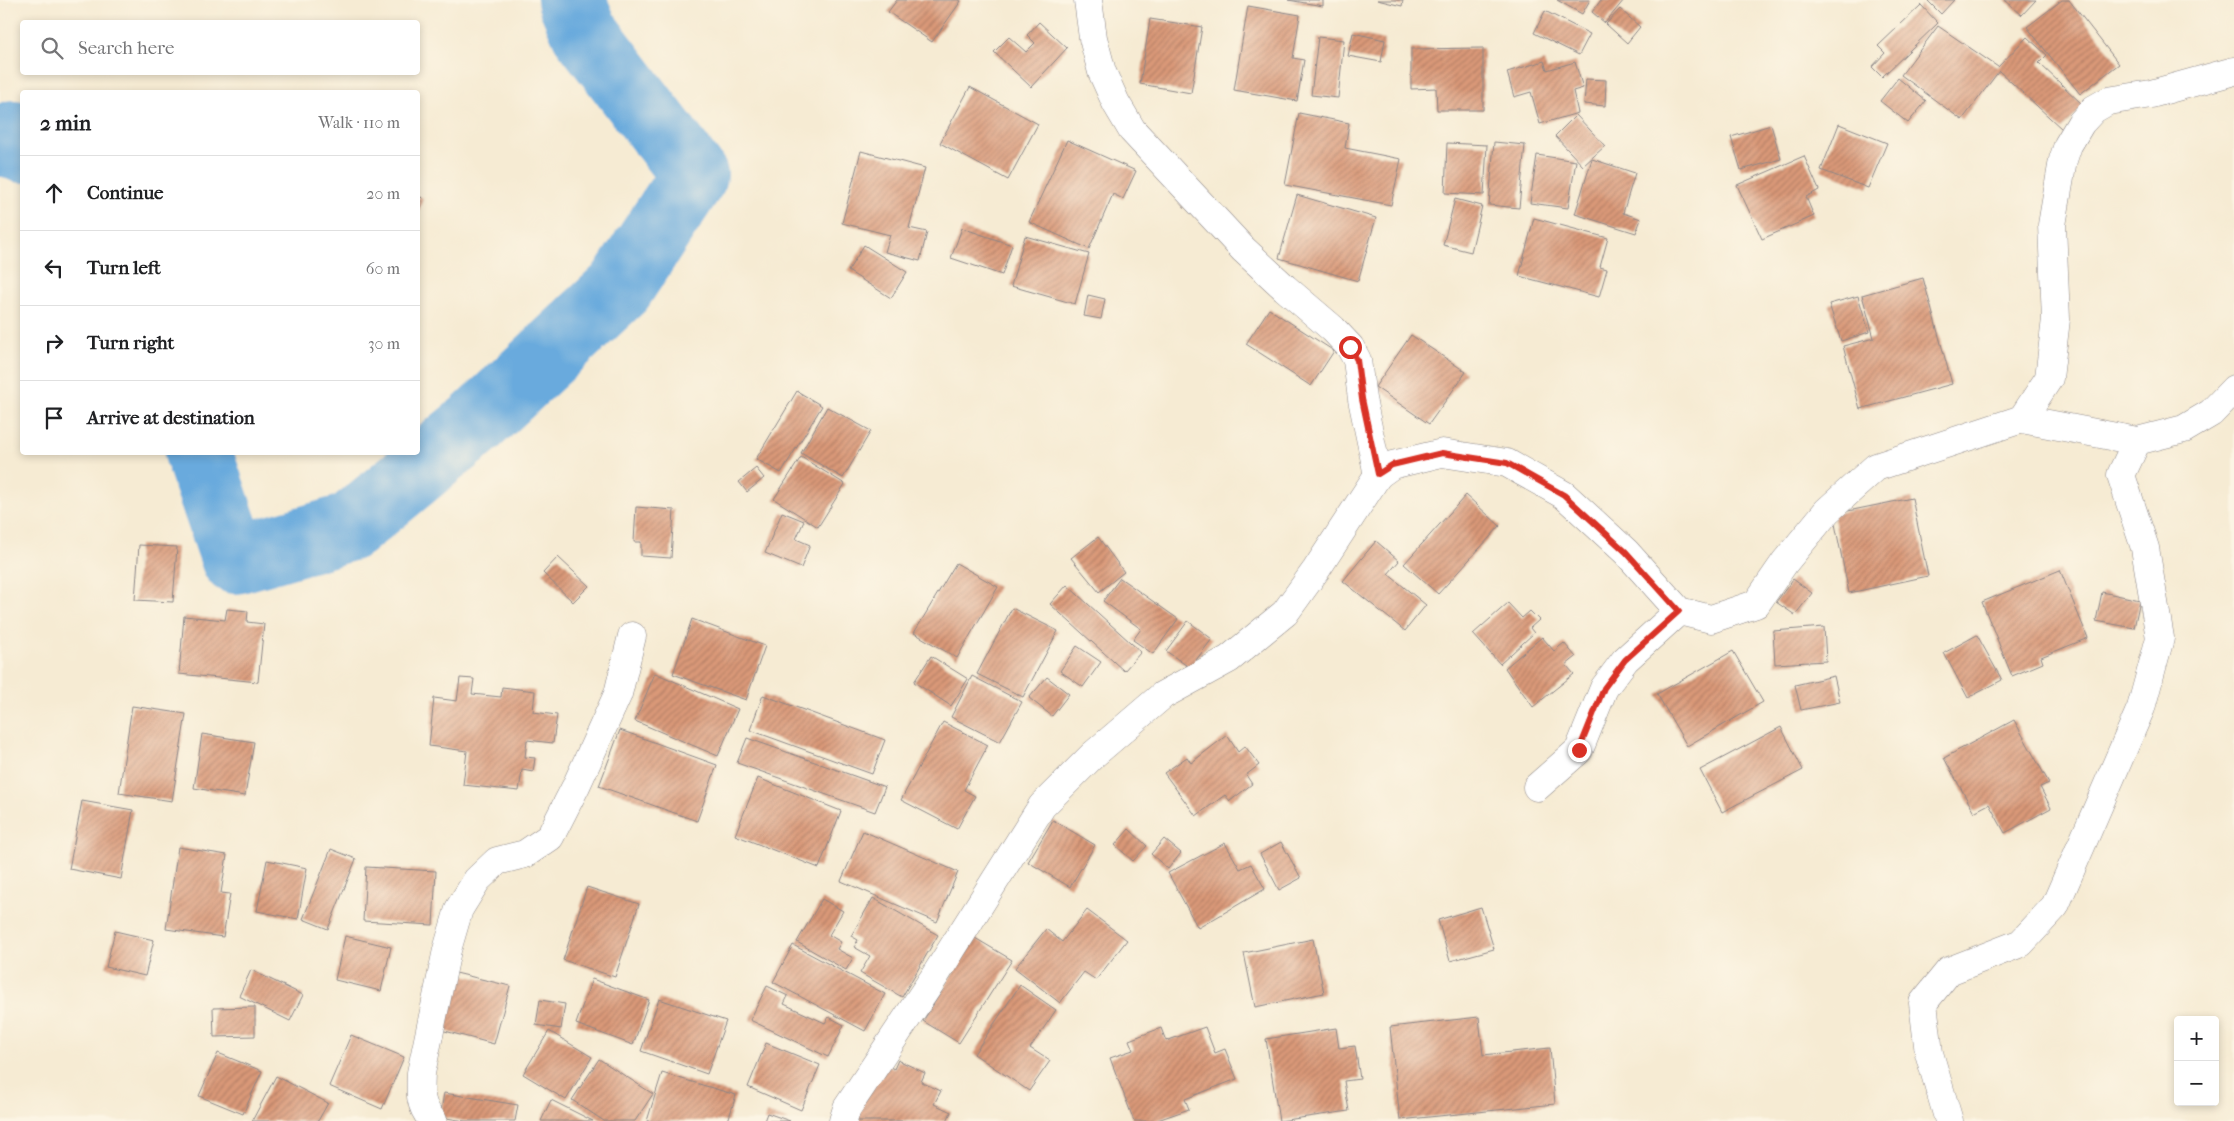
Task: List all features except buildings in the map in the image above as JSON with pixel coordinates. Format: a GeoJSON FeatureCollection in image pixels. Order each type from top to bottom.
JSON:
{"type":"FeatureCollection","features":[{"type":"Feature","properties":{"kind":"street"},"geometry":{"type":"LineString","coordinates":[[1088,0],[1093,38],[1102,72],[1116,103],[1132,130],[1243,249],[1285,288],[1333,328],[1350,347],[1357,360],[1362,399],[1378,474]]}},
{"type":"Feature","properties":{"kind":"street"},"geometry":{"type":"LineString","coordinates":[[2022,419],[2049,378],[2056,319],[2052,225],[2063,160],[2068,145],[2081,123],[2094,109],[2108,101],[2151,94],[2234,71]]}},
{"type":"Feature","properties":{"kind":"street"},"geometry":{"type":"LineString","coordinates":[[843,1121],[848,1108],[933,979],[1042,806],[1093,755],[1163,695],[1229,659],[1284,613],[1316,570],[1378,474],[1392,465],[1442,453],[1507,463],[1564,495],[1626,552],[1679,611],[1711,619],[1756,604],[1785,562],[1827,511],[1876,467],[2022,419],[2138,441],[2184,430],[2211,413],[2234,389]]}},
{"type":"Feature","properties":{"kind":"street"},"geometry":{"type":"LineString","coordinates":[[1949,1121],[1929,1054],[1924,1003],[1949,971],[2021,943],[2055,906],[2141,708],[2160,638],[2145,548],[2121,475],[2138,441]]}},
{"type":"Feature","properties":{"kind":"street"},"geometry":{"type":"LineString","coordinates":[[1537,787],[1579,750],[1604,688],[1625,660],[1679,611]]}},
{"type":"Feature","properties":{"kind":"street"},"geometry":{"type":"LineString","coordinates":[[433,1121],[424,1111],[420,1093],[422,1073],[446,950],[459,909],[478,880],[497,861],[525,854],[550,838],[618,694],[632,636]]}},
{"type":"Feature","properties":{"kind":"waterway"},"geometry":{"type":"LineString","coordinates":[[199,455],[235,560],[350,527],[475,424],[620,288],[694,175],[585,32],[571,0]]}},
{"type":"Feature","properties":{"kind":"waterway"},"geometry":{"type":"LineString","coordinates":[[0,143],[14,134],[20,145]]}},
{"type":"Feature","properties":{"kind":"route"},"geometry":{"type":"LineString","coordinates":[[1350,347],[1357,360],[1362,399],[1378,474],[1392,465],[1442,453],[1507,463],[1564,495],[1626,552],[1679,611],[1625,660],[1604,688],[1579,750]]}}]}
